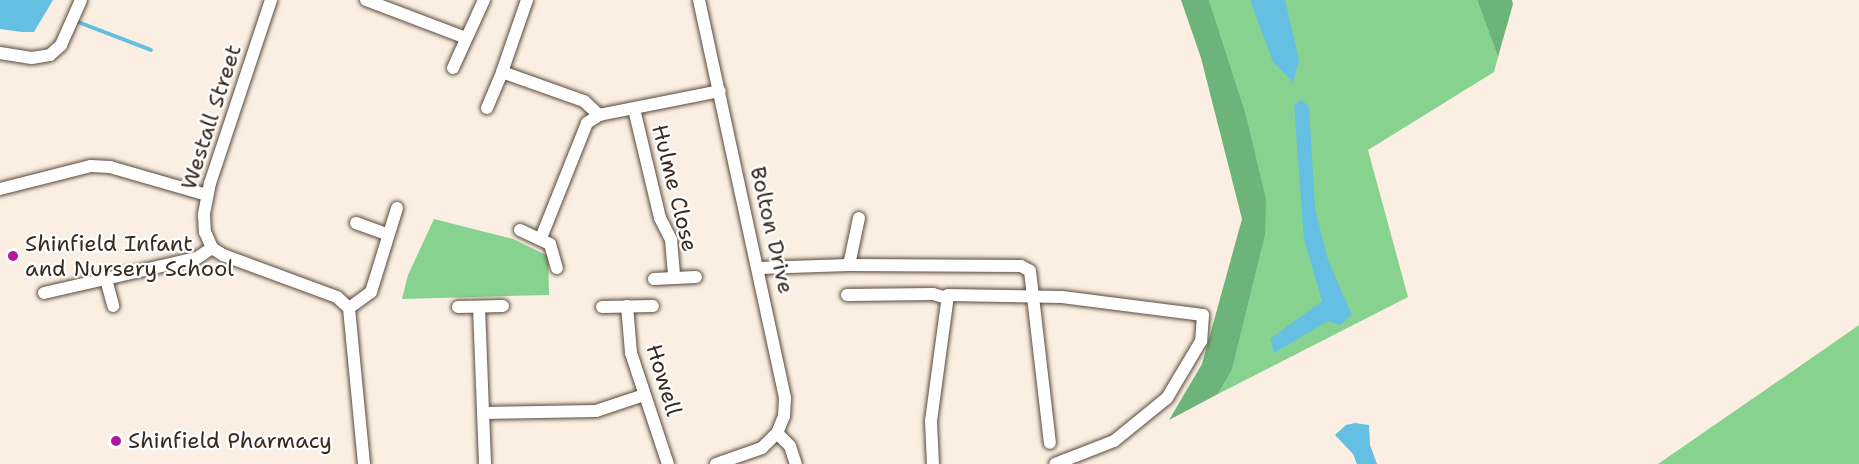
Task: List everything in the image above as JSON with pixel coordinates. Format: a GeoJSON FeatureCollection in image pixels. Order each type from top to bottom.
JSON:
{"type":"FeatureCollection","features":[{"type":"Feature","properties":{"kind":"street"},"geometry":{"type":"LineString","coordinates":[[0,53],[42,58],[61,45],[81,0]]}},
{"type":"Feature","properties":{"kind":"street","name":"Westall Street"},"geometry":{"type":"LineString","coordinates":[[212,248],[205,232],[207,195],[271,0]]}},
{"type":"Feature","properties":{"kind":"street"},"geometry":{"type":"LineString","coordinates":[[366,0],[466,38]]}},
{"type":"Feature","properties":{"kind":"street"},"geometry":{"type":"LineString","coordinates":[[453,68],[484,0]]}},
{"type":"Feature","properties":{"kind":"street"},"geometry":{"type":"LineString","coordinates":[[487,108],[527,0]]}},
{"type":"Feature","properties":{"kind":"street","name":"Bolton Drive"},"geometry":{"type":"LineString","coordinates":[[699,0],[759,268],[785,398],[784,416],[777,433]]}},
{"type":"Feature","properties":{"kind":"street"},"geometry":{"type":"LineString","coordinates":[[502,72],[584,101],[599,115]]}},
{"type":"Feature","properties":{"kind":"street"},"geometry":{"type":"LineString","coordinates":[[541,238],[587,123],[599,115],[720,91]]}},
{"type":"Feature","properties":{"kind":"street","name":"Hulme Close"},"geometry":{"type":"LineString","coordinates":[[634,109],[660,218],[671,240],[674,278]]}},
{"type":"Feature","properties":{"kind":"street"},"geometry":{"type":"LineString","coordinates":[[0,189],[91,166],[110,167],[207,195]]}},
{"type":"Feature","properties":{"kind":"street"},"geometry":{"type":"LineString","coordinates":[[349,308],[371,292],[386,250],[386,234],[397,208]]}},
{"type":"Feature","properties":{"kind":"street"},"geometry":{"type":"LineString","coordinates":[[849,265],[859,218]]}},
{"type":"Feature","properties":{"kind":"street"},"geometry":{"type":"LineString","coordinates":[[356,223],[386,234]]}},
{"type":"Feature","properties":{"kind":"street"},"geometry":{"type":"LineString","coordinates":[[520,230],[550,244],[557,268]]}},
{"type":"Feature","properties":{"kind":"street"},"geometry":{"type":"LineString","coordinates":[[44,293],[197,258],[212,248],[223,255],[337,297],[349,308],[364,464]]}},
{"type":"Feature","properties":{"kind":"street"},"geometry":{"type":"LineString","coordinates":[[759,268],[849,265],[1022,266],[1030,271],[1035,295],[1050,443]]}},
{"type":"Feature","properties":{"kind":"street","name":"Hulme Close"},"geometry":{"type":"LineString","coordinates":[[654,279],[696,277]]}},
{"type":"Feature","properties":{"kind":"street"},"geometry":{"type":"LineString","coordinates":[[106,279],[113,306]]}},
{"type":"Feature","properties":{"kind":"street"},"geometry":{"type":"LineString","coordinates":[[847,295],[933,294],[946,298],[955,293],[1035,295],[1203,315],[1205,320],[1201,341],[1176,387],[1162,403],[1114,441],[1055,464]]}},
{"type":"Feature","properties":{"kind":"street"},"geometry":{"type":"LineString","coordinates":[[933,464],[931,421],[946,298]]}},
{"type":"Feature","properties":{"kind":"street"},"geometry":{"type":"LineString","coordinates":[[458,307],[503,306]]}},
{"type":"Feature","properties":{"kind":"street","name":"Howell"},"geometry":{"type":"LineString","coordinates":[[627,306],[631,353],[668,464]]}},
{"type":"Feature","properties":{"kind":"street"},"geometry":{"type":"LineString","coordinates":[[602,307],[653,306]]}},
{"type":"Feature","properties":{"kind":"street"},"geometry":{"type":"LineString","coordinates":[[479,307],[484,464]]}},
{"type":"Feature","properties":{"kind":"street"},"geometry":{"type":"LineString","coordinates":[[483,413],[596,411],[644,395]]}},
{"type":"Feature","properties":{"kind":"street"},"geometry":{"type":"LineString","coordinates":[[716,464],[762,448],[777,433],[790,446],[796,464]]}},
{"type":"Feature","properties":{"kind":"green space"},"geometry":{"type":"Polygon","coordinates":[[[1181,0],[1209,0],[1244,108],[1266,199],[1265,236],[1232,370],[1218,394],[1169,420],[1202,364],[1242,219],[1201,58],[1181,0]]]}},
{"type":"Feature","properties":{"kind":"green space"},"geometry":{"type":"Polygon","coordinates":[[[1209,0],[1477,0],[1498,57],[1494,72],[1368,150],[1408,297],[1218,394],[1232,370],[1265,236],[1244,108],[1209,0]]]}},
{"type":"Feature","properties":{"kind":"green space"},"geometry":{"type":"Polygon","coordinates":[[[1477,0],[1512,0],[1513,4],[1498,57],[1477,0]]]}},
{"type":"Feature","properties":{"kind":"green space"},"geometry":{"type":"Polygon","coordinates":[[[434,219],[513,239],[548,256],[549,295],[402,299],[408,275],[434,219]]]}},
{"type":"Feature","properties":{"kind":"green space"},"geometry":{"type":"Polygon","coordinates":[[[1859,325],[1859,464],[1658,464],[1826,348],[1859,325]]]}},
{"type":"Feature","properties":{"kind":"water"},"geometry":{"type":"Polygon","coordinates":[[[0,0],[53,0],[34,32],[22,32],[0,29],[0,0]]]}},
{"type":"Feature","properties":{"kind":"water"},"geometry":{"type":"Polygon","coordinates":[[[1250,0],[1285,0],[1299,60],[1293,82],[1273,62],[1250,0]]]}},
{"type":"Feature","properties":{"kind":"water"},"geometry":{"type":"Polygon","coordinates":[[[1301,100],[1309,106],[1315,209],[1328,260],[1352,315],[1340,325],[1328,321],[1274,353],[1270,339],[1322,301],[1304,239],[1294,105],[1301,100]]]}},
{"type":"Feature","properties":{"kind":"water"},"geometry":{"type":"Polygon","coordinates":[[[1355,423],[1369,425],[1370,445],[1377,464],[1357,464],[1353,454],[1335,435],[1346,425],[1355,423]]]}},
{"type":"Feature","properties":{"kind":"waterway"},"geometry":{"type":"LineString","coordinates":[[78,22],[151,50]]}},
{"type":"Feature","properties":{"kind":"place","name":"Shinfield Infant and Nursery School"},"geometry":{"type":"Point","coordinates":[13,256]}},
{"type":"Feature","properties":{"kind":"place","name":"Shinfield Pharmacy"},"geometry":{"type":"Point","coordinates":[116,441]}}]}
